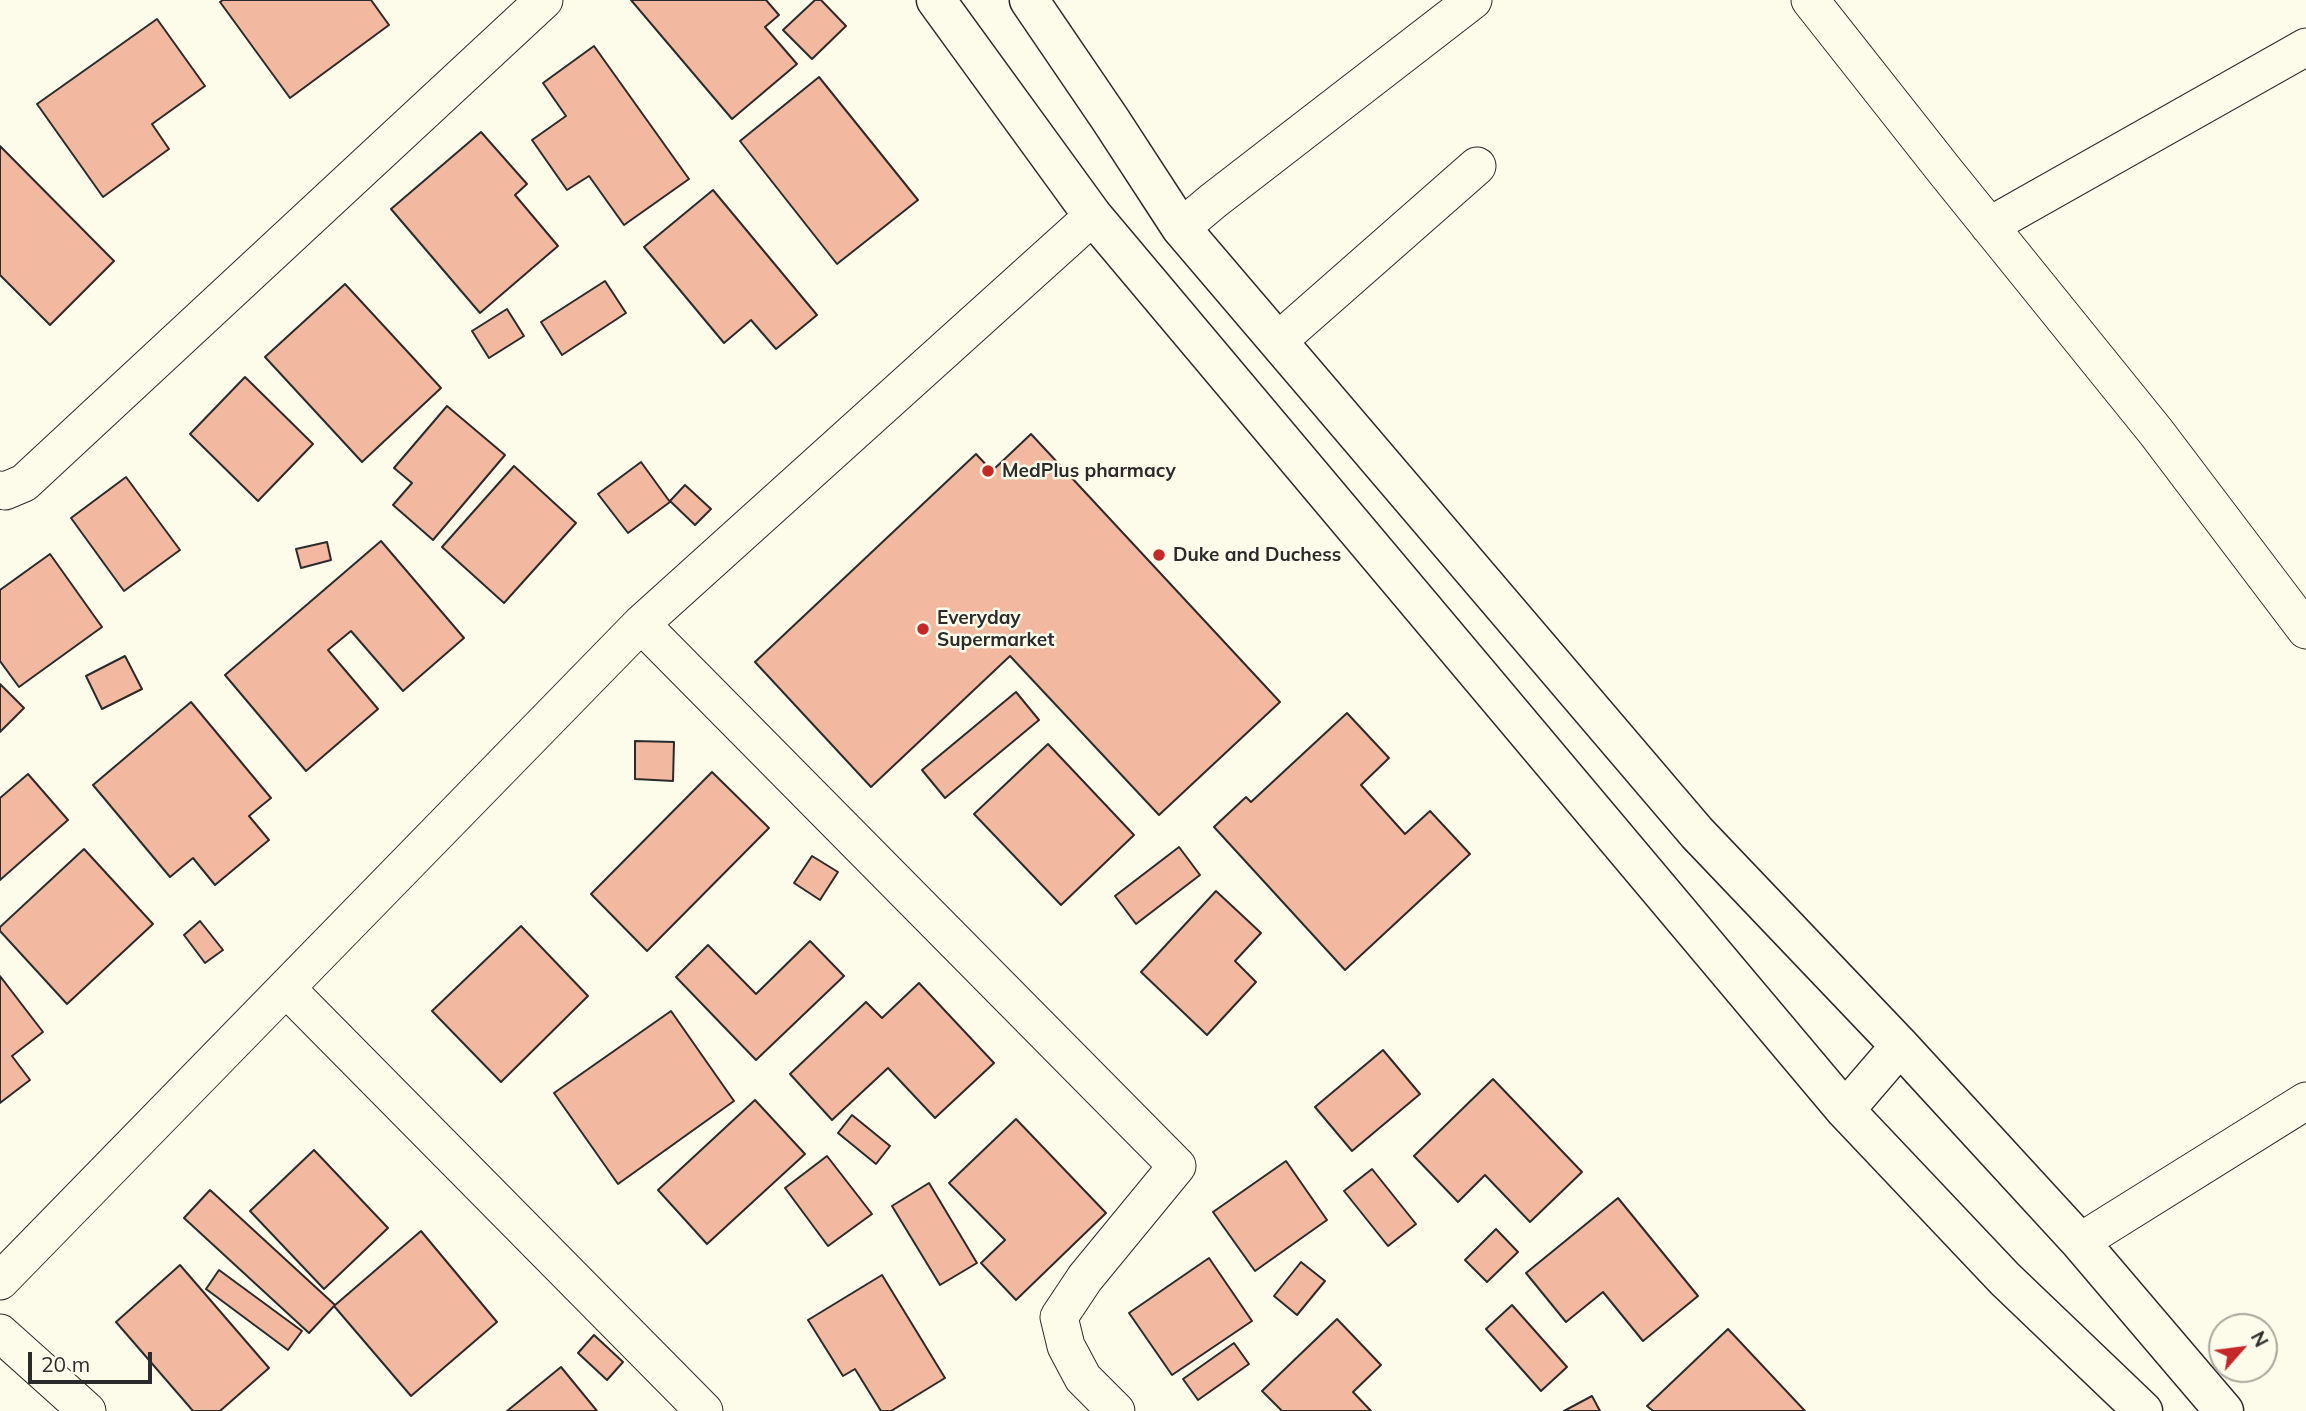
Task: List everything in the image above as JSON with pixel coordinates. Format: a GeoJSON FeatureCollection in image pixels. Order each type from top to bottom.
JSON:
{"type":"FeatureCollection","features":[{"type":"Feature","properties":{"kind":"main road"},"geometry":{"type":"LineString","coordinates":[[936,0],[1093,216],[1845,1110],[2005,1279],[2143,1411]]}},
{"type":"Feature","properties":{"kind":"main road"},"geometry":{"type":"LineString","coordinates":[[1029,0],[1111,119],[1181,228],[1697,833],[1900,1046],[2080,1242],[2224,1411]]}},
{"type":"Feature","properties":{"kind":"main road"},"geometry":{"type":"LineString","coordinates":[[1845,1110],[1900,1046]]}},
{"type":"Feature","properties":{"kind":"street"},"geometry":{"type":"LineString","coordinates":[[0,490],[5,491],[24,483],[544,0]]}},
{"type":"Feature","properties":{"kind":"street"},"geometry":{"type":"LineString","coordinates":[[1181,228],[1473,0]]}},
{"type":"Feature","properties":{"kind":"street"},"geometry":{"type":"LineString","coordinates":[[1810,0],[2156,432],[2306,630]]}},
{"type":"Feature","properties":{"kind":"street"},"geometry":{"type":"LineString","coordinates":[[1989,226],[2306,47]]}},
{"type":"Feature","properties":{"kind":"street"},"geometry":{"type":"LineString","coordinates":[[1278,341],[1477,166]]}},
{"type":"Feature","properties":{"kind":"street"},"geometry":{"type":"LineString","coordinates":[[1,1280],[641,624],[1093,216]]}},
{"type":"Feature","properties":{"kind":"street"},"geometry":{"type":"LineString","coordinates":[[641,624],[1177,1166],[1085,1279],[1059,1317],[1066,1346],[1083,1378],[1116,1411]]}},
{"type":"Feature","properties":{"kind":"street"},"geometry":{"type":"LineString","coordinates":[[286,988],[704,1411]]}},
{"type":"Feature","properties":{"kind":"street"},"geometry":{"type":"LineString","coordinates":[[2080,1242],[2306,1101]]}},
{"type":"Feature","properties":{"kind":"street"},"geometry":{"type":"LineString","coordinates":[[0,1334],[87,1411]]}},
{"type":"Feature","properties":{"kind":"building"},"geometry":{"type":"Polygon","coordinates":[[[371,0],[389,25],[290,98],[220,2],[371,0]]]}},
{"type":"Feature","properties":{"kind":"building"},"geometry":{"type":"Polygon","coordinates":[[[631,0],[766,0],[779,15],[765,27],[797,64],[732,119],[631,0]]]}},
{"type":"Feature","properties":{"kind":"building"},"geometry":{"type":"Polygon","coordinates":[[[815,0],[821,0],[846,26],[812,59],[783,30],[815,0]]]}},
{"type":"Feature","properties":{"kind":"building"},"geometry":{"type":"Polygon","coordinates":[[[157,19],[205,86],[152,124],[169,149],[103,197],[37,104],[157,19]]]}},
{"type":"Feature","properties":{"kind":"building"},"geometry":{"type":"Polygon","coordinates":[[[594,46],[689,179],[624,225],[589,176],[567,190],[532,140],[566,116],[543,83],[594,46]]]}},
{"type":"Feature","properties":{"kind":"building"},"geometry":{"type":"Polygon","coordinates":[[[819,77],[918,200],[837,264],[740,141],[819,77]]]}},
{"type":"Feature","properties":{"kind":"building"},"geometry":{"type":"Polygon","coordinates":[[[481,132],[527,184],[515,195],[558,246],[480,313],[391,209],[481,132]]]}},
{"type":"Feature","properties":{"kind":"building"},"geometry":{"type":"Polygon","coordinates":[[[0,146],[114,261],[50,325],[0,275],[0,146]]]}},
{"type":"Feature","properties":{"kind":"building"},"geometry":{"type":"Polygon","coordinates":[[[713,190],[817,315],[776,349],[751,320],[724,343],[644,247],[713,190]]]}},
{"type":"Feature","properties":{"kind":"building"},"geometry":{"type":"Polygon","coordinates":[[[605,281],[626,313],[562,355],[541,322],[605,281]]]}},
{"type":"Feature","properties":{"kind":"building"},"geometry":{"type":"Polygon","coordinates":[[[345,284],[441,388],[362,462],[265,357],[345,284]]]}},
{"type":"Feature","properties":{"kind":"building"},"geometry":{"type":"Polygon","coordinates":[[[507,309],[524,336],[489,358],[472,331],[507,309]]]}},
{"type":"Feature","properties":{"kind":"building"},"geometry":{"type":"Polygon","coordinates":[[[245,377],[313,444],[258,501],[190,434],[245,377]]]}},
{"type":"Feature","properties":{"kind":"building"},"geometry":{"type":"Polygon","coordinates":[[[447,406],[505,455],[433,540],[393,505],[412,483],[394,468],[447,406]]]}},
{"type":"Feature","properties":{"kind":"building"},"geometry":{"type":"Polygon","coordinates":[[[1031,434],[1280,702],[1159,815],[1010,656],[871,787],[755,662],[976,454],[992,471],[1031,434]]]}},
{"type":"Feature","properties":{"kind":"building"},"geometry":{"type":"Polygon","coordinates":[[[641,462],[670,502],[628,533],[598,494],[641,462]]]}},
{"type":"Feature","properties":{"kind":"building"},"geometry":{"type":"Polygon","coordinates":[[[514,466],[576,523],[504,603],[442,547],[514,466]]]}},
{"type":"Feature","properties":{"kind":"building"},"geometry":{"type":"Polygon","coordinates":[[[126,477],[180,550],[124,591],[71,518],[126,477]]]}},
{"type":"Feature","properties":{"kind":"building"},"geometry":{"type":"Polygon","coordinates":[[[685,485],[711,509],[695,525],[670,501],[685,485]]]}},
{"type":"Feature","properties":{"kind":"building"},"geometry":{"type":"Polygon","coordinates":[[[381,541],[464,638],[403,691],[351,631],[328,650],[378,709],[306,771],[225,675],[381,541]]]}},
{"type":"Feature","properties":{"kind":"building"},"geometry":{"type":"Polygon","coordinates":[[[327,542],[331,560],[301,568],[296,549],[327,542]]]}},
{"type":"Feature","properties":{"kind":"building"},"geometry":{"type":"Polygon","coordinates":[[[50,554],[102,627],[19,687],[0,661],[0,590],[50,554]]]}},
{"type":"Feature","properties":{"kind":"building"},"geometry":{"type":"Polygon","coordinates":[[[125,656],[142,689],[102,709],[86,676],[125,656]]]}},
{"type":"Feature","properties":{"kind":"building"},"geometry":{"type":"Polygon","coordinates":[[[0,684],[24,708],[0,732],[0,684]]]}},
{"type":"Feature","properties":{"kind":"building"},"geometry":{"type":"Polygon","coordinates":[[[1016,692],[1039,720],[945,798],[922,770],[1016,692]]]}},
{"type":"Feature","properties":{"kind":"building"},"geometry":{"type":"Polygon","coordinates":[[[191,702],[271,798],[249,816],[269,840],[215,885],[193,858],[170,877],[93,785],[191,702]]]}},
{"type":"Feature","properties":{"kind":"building"},"geometry":{"type":"Polygon","coordinates":[[[1347,713],[1389,758],[1361,785],[1405,834],[1430,811],[1470,854],[1345,970],[1214,827],[1246,797],[1251,802],[1347,713]]]}},
{"type":"Feature","properties":{"kind":"building"},"geometry":{"type":"Polygon","coordinates":[[[635,741],[674,742],[673,781],[635,779],[635,741]]]}},
{"type":"Feature","properties":{"kind":"building"},"geometry":{"type":"Polygon","coordinates":[[[1048,744],[1134,835],[1061,905],[974,814],[1048,744]]]}},
{"type":"Feature","properties":{"kind":"building"},"geometry":{"type":"Polygon","coordinates":[[[712,772],[769,828],[647,951],[591,894],[712,772]]]}},
{"type":"Feature","properties":{"kind":"building"},"geometry":{"type":"Polygon","coordinates":[[[28,774],[68,820],[0,880],[0,798],[28,774]]]}},
{"type":"Feature","properties":{"kind":"building"},"geometry":{"type":"Polygon","coordinates":[[[1179,847],[1200,875],[1136,924],[1115,896],[1179,847]]]}},
{"type":"Feature","properties":{"kind":"building"},"geometry":{"type":"Polygon","coordinates":[[[84,849],[153,924],[67,1004],[0,931],[0,927],[84,849]]]}},
{"type":"Feature","properties":{"kind":"building"},"geometry":{"type":"Polygon","coordinates":[[[812,856],[838,872],[820,900],[794,883],[812,856]]]}},
{"type":"Feature","properties":{"kind":"building"},"geometry":{"type":"Polygon","coordinates":[[[1216,891],[1261,933],[1235,961],[1256,982],[1207,1035],[1141,972],[1216,891]]]}},
{"type":"Feature","properties":{"kind":"building"},"geometry":{"type":"Polygon","coordinates":[[[200,921],[223,950],[205,963],[184,935],[200,921]]]}},
{"type":"Feature","properties":{"kind":"building"},"geometry":{"type":"Polygon","coordinates":[[[521,926],[588,996],[501,1082],[432,1011],[521,926]]]}},
{"type":"Feature","properties":{"kind":"building"},"geometry":{"type":"Polygon","coordinates":[[[810,941],[844,976],[756,1060],[676,977],[708,945],[756,994],[810,941]]]}},
{"type":"Feature","properties":{"kind":"building"},"geometry":{"type":"Polygon","coordinates":[[[0,976],[43,1032],[12,1056],[30,1080],[0,1103],[0,976]]]}},
{"type":"Feature","properties":{"kind":"building"},"geometry":{"type":"Polygon","coordinates":[[[919,983],[994,1063],[935,1118],[888,1068],[832,1120],[790,1074],[866,1002],[882,1018],[919,983]]]}},
{"type":"Feature","properties":{"kind":"building"},"geometry":{"type":"Polygon","coordinates":[[[671,1011],[734,1101],[618,1184],[554,1093],[671,1011]]]}},
{"type":"Feature","properties":{"kind":"building"},"geometry":{"type":"Polygon","coordinates":[[[1383,1050],[1420,1094],[1352,1151],[1315,1107],[1383,1050]]]}},
{"type":"Feature","properties":{"kind":"building"},"geometry":{"type":"Polygon","coordinates":[[[1493,1079],[1582,1172],[1530,1222],[1485,1175],[1458,1202],[1414,1156],[1493,1079]]]}},
{"type":"Feature","properties":{"kind":"building"},"geometry":{"type":"Polygon","coordinates":[[[755,1100],[805,1154],[707,1244],[658,1190],[755,1100]]]}},
{"type":"Feature","properties":{"kind":"building"},"geometry":{"type":"Polygon","coordinates":[[[852,1115],[890,1146],[876,1164],[838,1133],[852,1115]]]}},
{"type":"Feature","properties":{"kind":"building"},"geometry":{"type":"Polygon","coordinates":[[[1016,1119],[1106,1213],[1016,1300],[981,1263],[1005,1240],[949,1183],[1016,1119]]]}},
{"type":"Feature","properties":{"kind":"building"},"geometry":{"type":"Polygon","coordinates":[[[314,1150],[388,1228],[324,1289],[250,1211],[314,1150]]]}},
{"type":"Feature","properties":{"kind":"building"},"geometry":{"type":"Polygon","coordinates":[[[827,1156],[872,1214],[828,1246],[785,1188],[827,1156]]]}},
{"type":"Feature","properties":{"kind":"building"},"geometry":{"type":"Polygon","coordinates":[[[1286,1161],[1327,1220],[1255,1271],[1213,1212],[1286,1161]]]}},
{"type":"Feature","properties":{"kind":"building"},"geometry":{"type":"Polygon","coordinates":[[[1372,1169],[1416,1224],[1388,1246],[1344,1191],[1372,1169]]]}},
{"type":"Feature","properties":{"kind":"building"},"geometry":{"type":"Polygon","coordinates":[[[929,1183],[977,1263],[940,1285],[892,1206],[929,1183]]]}},
{"type":"Feature","properties":{"kind":"building"},"geometry":{"type":"Polygon","coordinates":[[[210,1190],[335,1305],[309,1333],[184,1218],[210,1190]]]}},
{"type":"Feature","properties":{"kind":"building"},"geometry":{"type":"Polygon","coordinates":[[[1618,1198],[1698,1296],[1643,1341],[1603,1292],[1566,1322],[1526,1273],[1618,1198]]]}},
{"type":"Feature","properties":{"kind":"building"},"geometry":{"type":"Polygon","coordinates":[[[1496,1229],[1518,1252],[1487,1282],[1465,1260],[1496,1229]]]}},
{"type":"Feature","properties":{"kind":"building"},"geometry":{"type":"Polygon","coordinates":[[[421,1231],[497,1322],[411,1396],[334,1306],[421,1231]]]}},
{"type":"Feature","properties":{"kind":"building"},"geometry":{"type":"Polygon","coordinates":[[[1209,1258],[1252,1321],[1172,1375],[1129,1313],[1209,1258]]]}},
{"type":"Feature","properties":{"kind":"building"},"geometry":{"type":"Polygon","coordinates":[[[1301,1262],[1325,1281],[1297,1315],[1274,1296],[1301,1262]]]}},
{"type":"Feature","properties":{"kind":"building"},"geometry":{"type":"Polygon","coordinates":[[[180,1265],[269,1368],[220,1411],[193,1411],[116,1322],[180,1265]]]}},
{"type":"Feature","properties":{"kind":"building"},"geometry":{"type":"Polygon","coordinates":[[[219,1270],[302,1331],[288,1350],[206,1289],[219,1270]]]}},
{"type":"Feature","properties":{"kind":"building"},"geometry":{"type":"Polygon","coordinates":[[[882,1275],[945,1378],[891,1411],[881,1411],[855,1369],[843,1376],[808,1320],[882,1275]]]}},
{"type":"Feature","properties":{"kind":"building"},"geometry":{"type":"Polygon","coordinates":[[[1512,1305],[1567,1367],[1541,1391],[1486,1329],[1512,1305]]]}},
{"type":"Feature","properties":{"kind":"building"},"geometry":{"type":"Polygon","coordinates":[[[1337,1319],[1381,1365],[1353,1392],[1371,1411],[1282,1411],[1262,1391],[1337,1319]]]}},
{"type":"Feature","properties":{"kind":"building"},"geometry":{"type":"Polygon","coordinates":[[[1728,1329],[1805,1411],[1653,1411],[1647,1406],[1728,1329]]]}},
{"type":"Feature","properties":{"kind":"building"},"geometry":{"type":"Polygon","coordinates":[[[594,1335],[623,1362],[607,1380],[578,1353],[594,1335]]]}},
{"type":"Feature","properties":{"kind":"building"},"geometry":{"type":"Polygon","coordinates":[[[1234,1343],[1249,1364],[1198,1400],[1183,1379],[1234,1343]]]}},
{"type":"Feature","properties":{"kind":"building"},"geometry":{"type":"Polygon","coordinates":[[[561,1367],[597,1411],[507,1411],[561,1367]]]}},
{"type":"Feature","properties":{"kind":"building"},"geometry":{"type":"Polygon","coordinates":[[[1592,1396],[1600,1411],[1564,1411],[1592,1396]]]}},
{"type":"Feature","properties":{"kind":"place","name":"MedPlus pharmacy"},"geometry":{"type":"Point","coordinates":[988,471]}},
{"type":"Feature","properties":{"kind":"place","name":"Duke and Duchess"},"geometry":{"type":"Point","coordinates":[1159,555]}},
{"type":"Feature","properties":{"kind":"place","name":"Everyday Supermarket"},"geometry":{"type":"Point","coordinates":[923,629]}}]}
